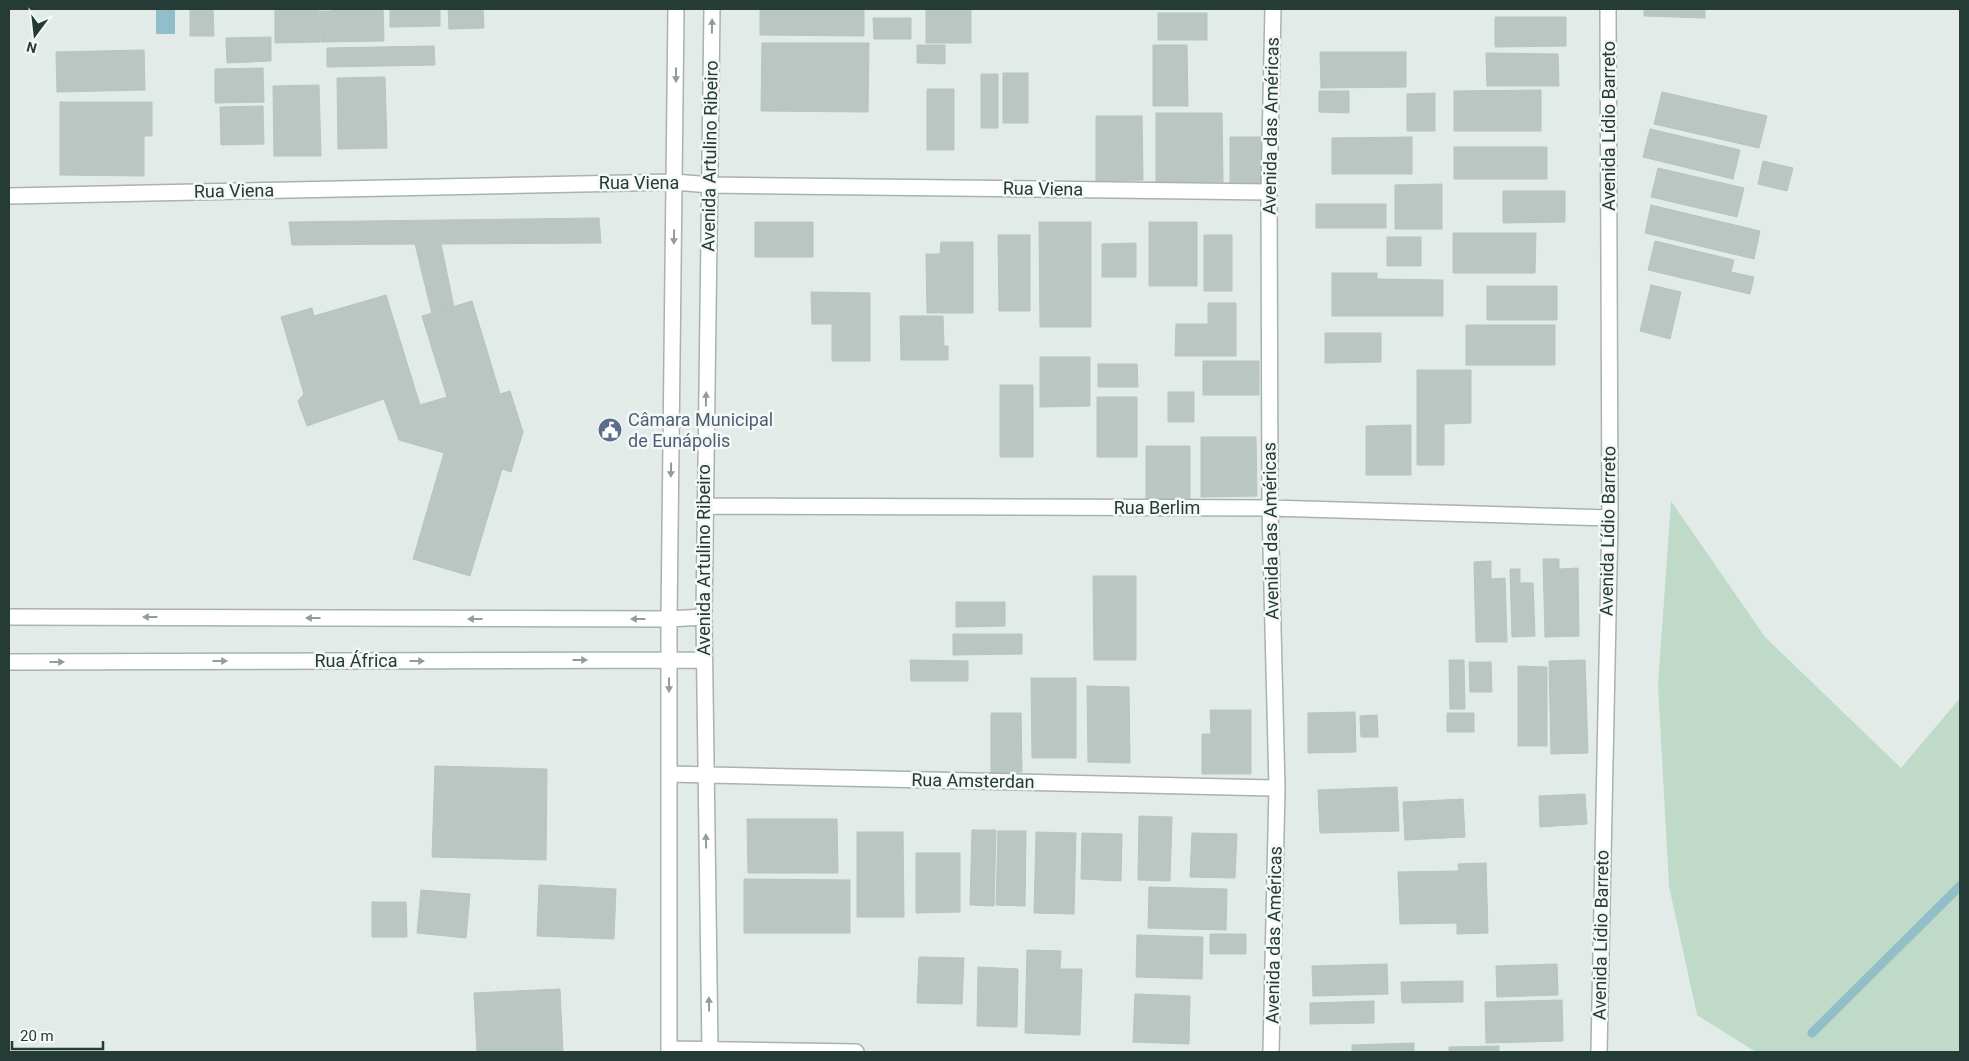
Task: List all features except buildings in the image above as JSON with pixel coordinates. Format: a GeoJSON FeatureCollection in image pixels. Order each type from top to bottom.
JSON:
{"type":"FeatureCollection","features":[{"type":"Feature","properties":{"kind":"street","name":"Avenida Artulino Ribeiro"},"geometry":{"type":"LineString","coordinates":[[669,1051],[669,619],[676,9]]}},
{"type":"Feature","properties":{"kind":"street","name":"Avenida Artulino Ribeiro"},"geometry":{"type":"LineString","coordinates":[[710,1051],[705,775],[704,506],[712,9]]}},
{"type":"Feature","properties":{"kind":"street","name":"Avenida das Américas"},"geometry":{"type":"LineString","coordinates":[[1271,1052],[1277,788],[1270,508],[1268,192],[1273,9]]}},
{"type":"Feature","properties":{"kind":"street","name":"Avenida Lídio Barreto"},"geometry":{"type":"LineString","coordinates":[[1599,1052],[1610,518],[1608,9]]}},
{"type":"Feature","properties":{"kind":"street","name":"Rua Viena"},"geometry":{"type":"LineString","coordinates":[[9,196],[675,182],[710,185],[1268,192]]}},
{"type":"Feature","properties":{"kind":"street","name":"Rua Berlim"},"geometry":{"type":"LineString","coordinates":[[704,506],[1270,508],[1610,518]]}},
{"type":"Feature","properties":{"kind":"street"},"geometry":{"type":"LineString","coordinates":[[9,617],[669,619],[704,617]]}},
{"type":"Feature","properties":{"kind":"street","name":"Rua África"},"geometry":{"type":"LineString","coordinates":[[9,662],[704,660]]}},
{"type":"Feature","properties":{"kind":"street","name":"Rua Amsterdan"},"geometry":{"type":"LineString","coordinates":[[669,774],[1277,788]]}},
{"type":"Feature","properties":{"kind":"street"},"geometry":{"type":"LineString","coordinates":[[669,1051],[856,1052]]}},
{"type":"Feature","properties":{"kind":"green space"},"geometry":{"type":"Polygon","coordinates":[[[1671,501],[1765,637],[1901,768],[1960,698],[1960,1052],[1756,1052],[1697,1015],[1669,886],[1658,686],[1671,501]]]}},
{"type":"Feature","properties":{"kind":"water"},"geometry":{"type":"Polygon","coordinates":[[[156,9],[175,9],[175,34],[156,34],[156,9]]]}},
{"type":"Feature","properties":{"kind":"waterway"},"geometry":{"type":"LineString","coordinates":[[1812,1033],[1960,886]]}},
{"type":"Feature","properties":{"kind":"place","name":"Câmara Municipal de Eunápolis"},"geometry":{"type":"Point","coordinates":[610,430]}}]}
